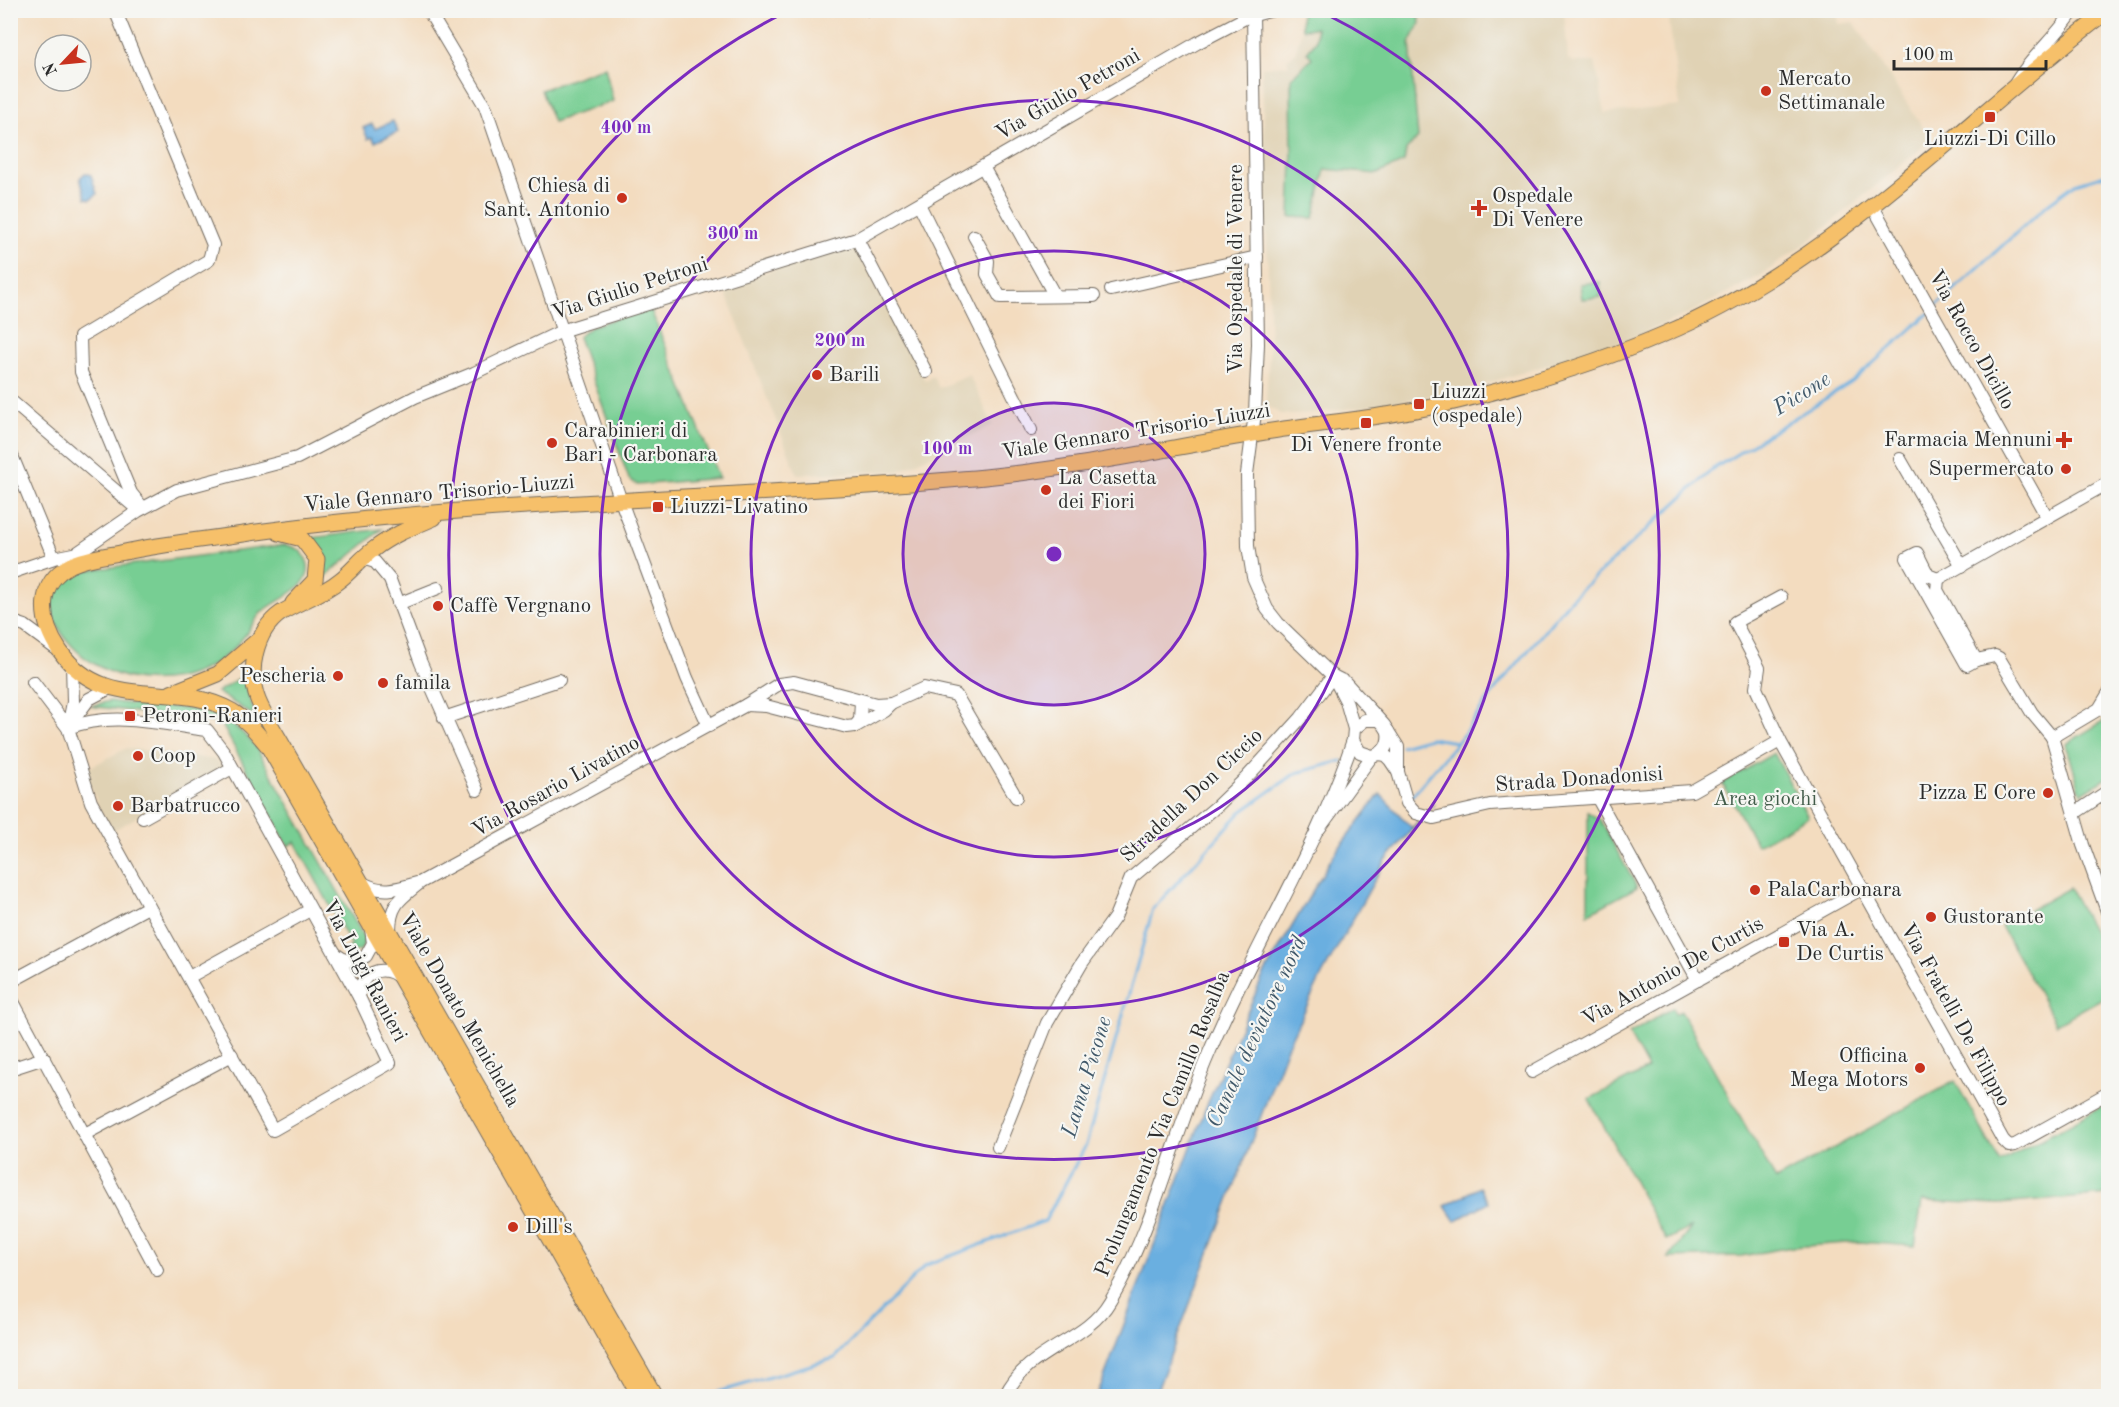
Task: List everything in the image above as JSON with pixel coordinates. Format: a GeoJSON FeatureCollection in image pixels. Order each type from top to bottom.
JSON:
{"type":"FeatureCollection","features":[{"type":"Feature","properties":{"kind":"main road","name":"Viale Gennaro Trisorio-Liuzzi"},"geometry":{"type":"LineString","coordinates":[[135,549],[369,518],[988,477],[1457,401],[1616,354],[1670,332],[1743,296],[1875,209],[2109,10]]}},
{"type":"Feature","properties":{"kind":"main road","name":"Viale Donato Menichella"},"geometry":{"type":"LineString","coordinates":[[171,693],[218,674],[260,638],[270,623],[282,613],[342,579],[363,558],[385,541],[396,534],[448,513]]}},
{"type":"Feature","properties":{"kind":"main road"},"geometry":{"type":"LineString","coordinates":[[261,532],[289,534],[302,539],[317,559],[315,580],[308,591],[282,613]]}},
{"type":"Feature","properties":{"kind":"main road"},"geometry":{"type":"LineString","coordinates":[[67,660],[50,634],[44,614],[48,587],[56,575],[67,567],[135,549]]}},
{"type":"Feature","properties":{"kind":"main road","name":"Viale Donato Menichella"},"geometry":{"type":"LineString","coordinates":[[260,638],[255,654],[253,674],[258,700],[390,930],[559,1242],[639,1396]]}},
{"type":"Feature","properties":{"kind":"main road","name":"Viale Donato Menichella"},"geometry":{"type":"LineString","coordinates":[[67,660],[110,688],[138,694],[171,693],[214,702],[235,713],[268,746],[401,980],[655,1396]]}},
{"type":"Feature","properties":{"kind":"street"},"geometry":{"type":"LineString","coordinates":[[115,10],[213,245],[209,260],[80,337],[81,372],[131,493],[140,509]]}},
{"type":"Feature","properties":{"kind":"street"},"geometry":{"type":"LineString","coordinates":[[428,10],[484,106],[564,330],[621,501],[687,678],[709,726]]}},
{"type":"Feature","properties":{"kind":"street"},"geometry":{"type":"LineString","coordinates":[[870,10],[875,10]]}},
{"type":"Feature","properties":{"kind":"street","name":"Via Giulio Petroni"},"geometry":{"type":"LineString","coordinates":[[77,553],[140,509],[177,490],[297,459],[415,397],[474,373],[564,330],[857,239],[1197,43],[1254,14],[1274,10]]}},
{"type":"Feature","properties":{"kind":"street"},"geometry":{"type":"LineString","coordinates":[[2010,92],[2023,69],[2063,28],[2074,10]]}},
{"type":"Feature","properties":{"kind":"street","name":"Via Ospedale di Venere"},"geometry":{"type":"LineString","coordinates":[[1254,14],[1258,344],[1247,474],[1248,546],[1253,577],[1267,609],[1278,622],[1333,676],[1345,682],[1378,720]]}},
{"type":"Feature","properties":{"kind":"street"},"geometry":{"type":"LineString","coordinates":[[983,167],[1054,296]]}},
{"type":"Feature","properties":{"kind":"street"},"geometry":{"type":"LineString","coordinates":[[919,204],[1031,430]]}},
{"type":"Feature","properties":{"kind":"street","name":"Via Rocco Dicillo"},"geometry":{"type":"LineString","coordinates":[[1875,209],[2047,517]]}},
{"type":"Feature","properties":{"kind":"street"},"geometry":{"type":"LineString","coordinates":[[974,236],[988,261],[987,274],[1000,297],[1094,296]]}},
{"type":"Feature","properties":{"kind":"street"},"geometry":{"type":"LineString","coordinates":[[857,239],[926,372]]}},
{"type":"Feature","properties":{"kind":"street"},"geometry":{"type":"LineString","coordinates":[[1111,290],[1257,257]]}},
{"type":"Feature","properties":{"kind":"street"},"geometry":{"type":"LineString","coordinates":[[10,400],[140,509]]}},
{"type":"Feature","properties":{"kind":"street"},"geometry":{"type":"LineString","coordinates":[[10,451],[54,558],[10,573]]}},
{"type":"Feature","properties":{"kind":"street"},"geometry":{"type":"LineString","coordinates":[[1900,459],[1962,566]]}},
{"type":"Feature","properties":{"kind":"street"},"geometry":{"type":"LineString","coordinates":[[1938,579],[2109,483]]}},
{"type":"Feature","properties":{"kind":"street"},"geometry":{"type":"LineString","coordinates":[[385,541],[382,561],[385,571],[444,718],[477,790]]}},
{"type":"Feature","properties":{"kind":"street","name":"Viale Gennaro Trisorio-Liuzzi"},"geometry":{"type":"LineString","coordinates":[[54,558],[77,553],[135,549]]}},
{"type":"Feature","properties":{"kind":"street"},"geometry":{"type":"LineString","coordinates":[[1938,579],[1929,575],[1917,553],[1907,558],[1967,665],[1976,660],[1995,656],[1999,658],[2032,714],[2052,736],[2109,914]]}},
{"type":"Feature","properties":{"kind":"street"},"geometry":{"type":"LineString","coordinates":[[363,558],[375,562],[385,571]]}},
{"type":"Feature","properties":{"kind":"street"},"geometry":{"type":"LineString","coordinates":[[1938,579],[1937,590],[1976,660]]}},
{"type":"Feature","properties":{"kind":"street"},"geometry":{"type":"LineString","coordinates":[[398,604],[438,588]]}},
{"type":"Feature","properties":{"kind":"street","name":"Via Fratelli De Filippo"},"geometry":{"type":"LineString","coordinates":[[1780,597],[1736,622],[1759,668],[1758,694],[1780,741],[2003,1140],[2009,1146],[2109,1093]]}},
{"type":"Feature","properties":{"kind":"street","name":"Viale Donato Menichella"},"geometry":{"type":"LineString","coordinates":[[10,621],[48,640],[67,660]]}},
{"type":"Feature","properties":{"kind":"street"},"geometry":{"type":"LineString","coordinates":[[67,660],[73,702],[68,728]]}},
{"type":"Feature","properties":{"kind":"street","name":"Via Ospedale di Venere"},"geometry":{"type":"LineString","coordinates":[[1333,676],[1346,701],[1353,735]]}},
{"type":"Feature","properties":{"kind":"street","name":"Stradella Don Ciccio"},"geometry":{"type":"LineString","coordinates":[[998,1148],[1047,1023],[1082,963],[1115,917],[1131,878],[1247,777],[1281,740],[1333,676]]}},
{"type":"Feature","properties":{"kind":"street"},"geometry":{"type":"LineString","coordinates":[[444,718],[559,680]]}},
{"type":"Feature","properties":{"kind":"street","name":"Via Luigi Ranieri"},"geometry":{"type":"LineString","coordinates":[[33,682],[68,728],[91,802],[273,1130],[390,1063],[333,950],[224,752],[207,730],[108,719],[89,720],[68,728]]}},
{"type":"Feature","properties":{"kind":"street","name":"Via Rosario Livatino"},"geometry":{"type":"LineString","coordinates":[[421,882],[709,726],[779,684],[794,682],[876,704],[891,703],[924,688],[940,689],[956,695],[1016,797]]}},
{"type":"Feature","properties":{"kind":"street"},"geometry":{"type":"LineString","coordinates":[[68,728],[89,699],[110,688]]}},
{"type":"Feature","properties":{"kind":"street"},"geometry":{"type":"LineString","coordinates":[[2052,736],[2099,709],[2109,694]]}},
{"type":"Feature","properties":{"kind":"street"},"geometry":{"type":"LineString","coordinates":[[855,726],[860,720],[861,701]]}},
{"type":"Feature","properties":{"kind":"street"},"geometry":{"type":"LineString","coordinates":[[746,705],[766,706],[847,728],[884,710],[891,703]]}},
{"type":"Feature","properties":{"kind":"street"},"geometry":{"type":"LineString","coordinates":[[1375,755],[1388,744],[1388,731],[1378,720],[1365,720],[1353,735],[1360,752],[1375,755],[1384,755],[1398,772]]}},
{"type":"Feature","properties":{"kind":"street","name":"Strada Donadonisi"},"geometry":{"type":"LineString","coordinates":[[1388,731],[1398,747],[1398,772],[1407,803],[1416,813],[1428,817],[1441,817],[1490,805],[1692,791],[1780,741]]}},
{"type":"Feature","properties":{"kind":"street","name":"Prolungamento Via Camillo Rosalba"},"geometry":{"type":"LineString","coordinates":[[1005,1396],[1019,1372],[1033,1360],[1089,1325],[1109,1304],[1127,1271],[1208,1054],[1252,958],[1316,832],[1353,735]]}},
{"type":"Feature","properties":{"kind":"street","name":"Prolungamento Via Camillo Rosalba"},"geometry":{"type":"LineString","coordinates":[[1316,832],[1329,818],[1375,755]]}},
{"type":"Feature","properties":{"kind":"street"},"geometry":{"type":"LineString","coordinates":[[143,818],[232,768]]}},
{"type":"Feature","properties":{"kind":"street"},"geometry":{"type":"LineString","coordinates":[[2075,813],[2109,790]]}},
{"type":"Feature","properties":{"kind":"street"},"geometry":{"type":"LineString","coordinates":[[1597,797],[1698,980]]}},
{"type":"Feature","properties":{"kind":"street"},"geometry":{"type":"LineString","coordinates":[[363,883],[374,889],[386,891],[421,882]]}},
{"type":"Feature","properties":{"kind":"street"},"geometry":{"type":"LineString","coordinates":[[390,930],[390,914],[394,906],[421,882]]}},
{"type":"Feature","properties":{"kind":"street","name":"Via Antonio De Curtis"},"geometry":{"type":"LineString","coordinates":[[1532,1072],[1863,888]]}},
{"type":"Feature","properties":{"kind":"street"},"geometry":{"type":"LineString","coordinates":[[10,982],[148,907]]}},
{"type":"Feature","properties":{"kind":"street"},"geometry":{"type":"LineString","coordinates":[[189,977],[310,910]]}},
{"type":"Feature","properties":{"kind":"street"},"geometry":{"type":"LineString","coordinates":[[333,950],[344,960],[359,960],[366,956],[373,943],[371,928]]}},
{"type":"Feature","properties":{"kind":"street"},"geometry":{"type":"LineString","coordinates":[[359,998],[362,982],[373,972],[388,971],[401,980]]}},
{"type":"Feature","properties":{"kind":"street"},"geometry":{"type":"LineString","coordinates":[[10,996],[157,1270]]}},
{"type":"Feature","properties":{"kind":"street"},"geometry":{"type":"LineString","coordinates":[[85,1134],[232,1055]]}},
{"type":"Feature","properties":{"kind":"street"},"geometry":{"type":"LineString","coordinates":[[10,1069],[44,1058]]}},
{"type":"Feature","properties":{"kind":"shaded area","name":"Ospedale Di Venere"},"geometry":{"type":"Polygon","coordinates":[[[1308,11],[1564,11],[1568,59],[1573,62],[1595,62],[1605,113],[1680,106],[1668,11],[1837,11],[1839,24],[1854,22],[1931,140],[1809,241],[1760,276],[1685,315],[1619,343],[1465,390],[1373,406],[1293,415],[1280,414],[1268,406],[1266,398],[1270,344],[1262,67],[1289,65],[1287,59],[1295,53],[1302,29],[1301,13],[1308,11]]]}},
{"type":"Feature","properties":{"kind":"shaded area"},"geometry":{"type":"Polygon","coordinates":[[[854,244],[925,380],[933,376],[939,388],[969,375],[993,425],[899,471],[797,474],[723,286],[854,244]]]}},
{"type":"Feature","properties":{"kind":"shaded area"},"geometry":{"type":"Polygon","coordinates":[[[127,748],[217,760],[223,769],[112,831],[99,808],[85,770],[127,748]]]}},
{"type":"Feature","properties":{"kind":"green space"},"geometry":{"type":"Polygon","coordinates":[[[1308,10],[1418,11],[1420,23],[1410,43],[1418,138],[1406,150],[1404,162],[1377,174],[1325,169],[1314,218],[1290,217],[1291,78],[1312,58],[1307,52],[1316,41],[1316,28],[1302,29],[1301,13],[1308,10]]]}},
{"type":"Feature","properties":{"kind":"green space"},"geometry":{"type":"Polygon","coordinates":[[[605,67],[613,101],[553,122],[541,90],[605,67]]]}},
{"type":"Feature","properties":{"kind":"green space"},"geometry":{"type":"Polygon","coordinates":[[[1600,282],[1601,297],[1582,299],[1580,284],[1600,282]]]}},
{"type":"Feature","properties":{"kind":"green space"},"geometry":{"type":"Polygon","coordinates":[[[650,308],[719,478],[638,485],[629,479],[578,337],[592,326],[650,308]]]}},
{"type":"Feature","properties":{"kind":"green space"},"geometry":{"type":"Polygon","coordinates":[[[382,529],[324,578],[322,555],[311,538],[382,529]]]}},
{"type":"Feature","properties":{"kind":"green space"},"geometry":{"type":"Polygon","coordinates":[[[284,545],[291,546],[302,553],[308,568],[307,577],[294,591],[261,613],[242,639],[226,655],[207,668],[186,676],[175,679],[147,680],[130,678],[106,670],[72,646],[55,619],[52,605],[55,592],[64,580],[81,571],[284,545]]]}},
{"type":"Feature","properties":{"kind":"green space"},"geometry":{"type":"Polygon","coordinates":[[[243,676],[254,712],[251,714],[217,692],[243,676]]]}},
{"type":"Feature","properties":{"kind":"green space"},"geometry":{"type":"Polygon","coordinates":[[[110,701],[206,712],[223,719],[240,731],[256,747],[365,939],[361,950],[353,952],[347,949],[352,946],[295,842],[288,846],[221,723],[90,706],[110,701]]]}},
{"type":"Feature","properties":{"kind":"green space"},"geometry":{"type":"Polygon","coordinates":[[[2108,718],[2108,777],[2081,794],[2066,744],[2108,718]]]}},
{"type":"Feature","properties":{"kind":"green space","name":"Area giochi"},"geometry":{"type":"Polygon","coordinates":[[[1774,753],[1808,817],[1757,845],[1722,783],[1774,753]]]}},
{"type":"Feature","properties":{"kind":"green space"},"geometry":{"type":"Polygon","coordinates":[[[1588,812],[1600,820],[1637,887],[1588,914],[1588,812]]]}},
{"type":"Feature","properties":{"kind":"green space"},"geometry":{"type":"Polygon","coordinates":[[[2069,888],[2108,959],[2108,995],[2056,1024],[2001,926],[2069,888]]]}},
{"type":"Feature","properties":{"kind":"green space"},"geometry":{"type":"Polygon","coordinates":[[[1672,1008],[1675,1014],[1681,1011],[1776,1180],[1955,1081],[2000,1162],[2108,1103],[2108,1195],[1999,1204],[1922,1201],[1915,1246],[1860,1242],[1792,1247],[1741,1256],[1668,1258],[1692,1227],[1666,1240],[1589,1099],[1648,1069],[1629,1034],[1672,1008]]]}},
{"type":"Feature","properties":{"kind":"water"},"geometry":{"type":"Polygon","coordinates":[[[393,121],[398,132],[375,142],[372,137],[368,139],[363,128],[372,124],[375,129],[393,121]]]}},
{"type":"Feature","properties":{"kind":"water"},"geometry":{"type":"Polygon","coordinates":[[[85,173],[91,175],[97,194],[91,199],[86,198],[80,178],[85,173]]]}},
{"type":"Feature","properties":{"kind":"water","name":"Canale deviatore nord"},"geometry":{"type":"Polygon","coordinates":[[[1380,794],[1412,828],[1434,804],[1386,860],[1322,975],[1287,1047],[1155,1396],[1097,1396],[1206,1107],[1263,976],[1333,856],[1380,794]]]}},
{"type":"Feature","properties":{"kind":"water"},"geometry":{"type":"Polygon","coordinates":[[[1480,1187],[1489,1202],[1455,1221],[1445,1206],[1480,1187]]]}},
{"type":"Feature","properties":{"kind":"waterway","name":"Picone"},"geometry":{"type":"LineString","coordinates":[[1934,308],[2048,204],[2075,184],[2108,174]]}},
{"type":"Feature","properties":{"kind":"waterway","name":"Picone"},"geometry":{"type":"LineString","coordinates":[[1410,798],[1464,734],[1491,695],[1572,598],[1713,469],[1852,382],[1929,313]]}},
{"type":"Feature","properties":{"kind":"waterway","name":"Lama Picone"},"geometry":{"type":"LineString","coordinates":[[1401,746],[1430,738],[1457,742]]}},
{"type":"Feature","properties":{"kind":"waterway","name":"Lama Picone"},"geometry":{"type":"LineString","coordinates":[[705,1396],[835,1358],[926,1265],[1045,1221],[1086,1145],[1153,909],[1241,812],[1296,773],[1342,761]]}},
{"type":"Feature","properties":{"kind":"place","name":"Mercato Settimanale"},"geometry":{"type":"Point","coordinates":[1766,91]}},
{"type":"Feature","properties":{"kind":"place","name":"Liuzzi-Di Cillo"},"geometry":{"type":"Point","coordinates":[1990,117]}},
{"type":"Feature","properties":{"kind":"place","name":"Chiesa di Sant. Antonio"},"geometry":{"type":"Point","coordinates":[622,198]}},
{"type":"Feature","properties":{"kind":"place","name":"Ospedale Di Venere"},"geometry":{"type":"Point","coordinates":[1479,208]}},
{"type":"Feature","properties":{"kind":"place","name":"Barili"},"geometry":{"type":"Point","coordinates":[817,375]}},
{"type":"Feature","properties":{"kind":"place","name":"Liuzzi (ospedale)"},"geometry":{"type":"Point","coordinates":[1419,404]}},
{"type":"Feature","properties":{"kind":"place","name":"Di Venere fronte"},"geometry":{"type":"Point","coordinates":[1366,423]}},
{"type":"Feature","properties":{"kind":"place","name":"Farmacia Mennuni"},"geometry":{"type":"Point","coordinates":[2064,440]}},
{"type":"Feature","properties":{"kind":"place","name":"Carabinieri di Bari - Carbonara"},"geometry":{"type":"Point","coordinates":[552,443]}},
{"type":"Feature","properties":{"kind":"place","name":"Supermercato"},"geometry":{"type":"Point","coordinates":[2066,469]}},
{"type":"Feature","properties":{"kind":"place","name":"La Casetta dei Fiori"},"geometry":{"type":"Point","coordinates":[1046,490]}},
{"type":"Feature","properties":{"kind":"place","name":"Liuzzi-Livatino"},"geometry":{"type":"Point","coordinates":[658,507]}},
{"type":"Feature","properties":{"kind":"place","name":"Caffè Vergnano"},"geometry":{"type":"Point","coordinates":[438,606]}},
{"type":"Feature","properties":{"kind":"place","name":"Pescheria"},"geometry":{"type":"Point","coordinates":[338,676]}},
{"type":"Feature","properties":{"kind":"place","name":"famila"},"geometry":{"type":"Point","coordinates":[383,683]}},
{"type":"Feature","properties":{"kind":"place","name":"Petroni-Ranieri"},"geometry":{"type":"Point","coordinates":[130,716]}},
{"type":"Feature","properties":{"kind":"place","name":"Coop"},"geometry":{"type":"Point","coordinates":[138,756]}},
{"type":"Feature","properties":{"kind":"place","name":"Pizza E Core"},"geometry":{"type":"Point","coordinates":[2048,793]}},
{"type":"Feature","properties":{"kind":"place","name":"Barbatrucco"},"geometry":{"type":"Point","coordinates":[118,806]}},
{"type":"Feature","properties":{"kind":"place","name":"PalaCarbonara"},"geometry":{"type":"Point","coordinates":[1755,890]}},
{"type":"Feature","properties":{"kind":"place","name":"Gustorante"},"geometry":{"type":"Point","coordinates":[1931,917]}},
{"type":"Feature","properties":{"kind":"place","name":"Via A. De Curtis"},"geometry":{"type":"Point","coordinates":[1784,942]}},
{"type":"Feature","properties":{"kind":"place","name":"Officina Mega Motors"},"geometry":{"type":"Point","coordinates":[1920,1068]}},
{"type":"Feature","properties":{"kind":"place","name":"Dill's"},"geometry":{"type":"Point","coordinates":[513,1227]}}]}
